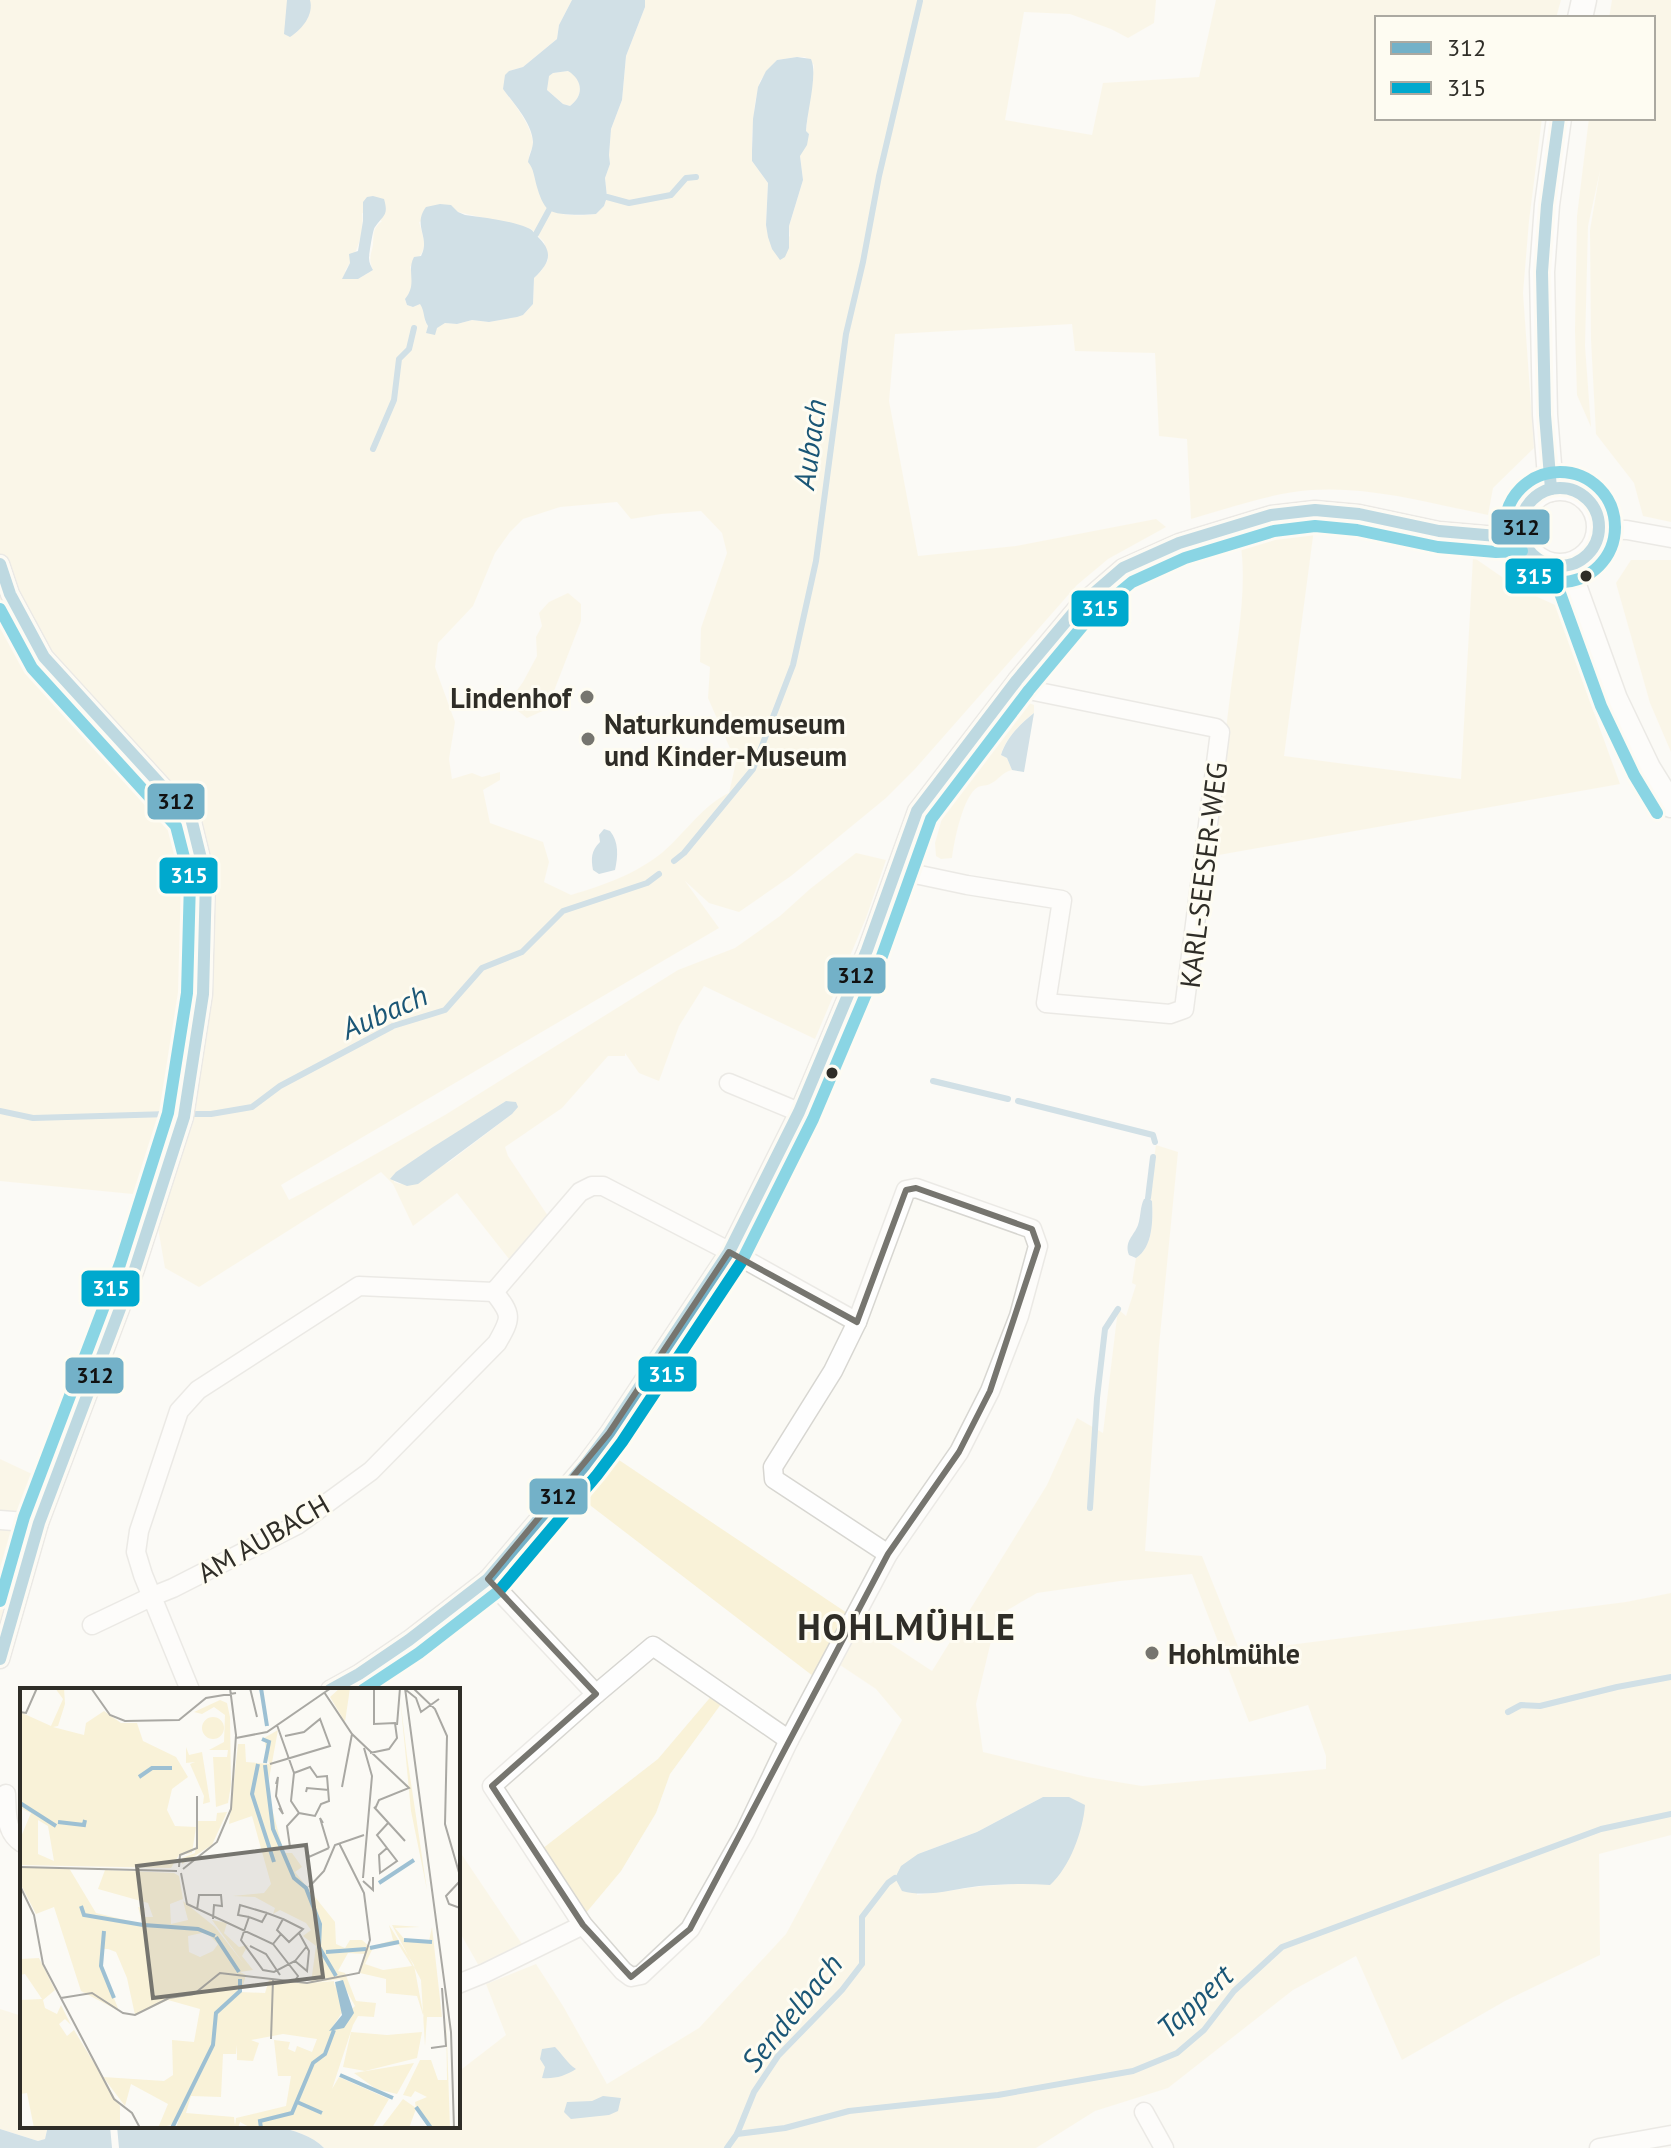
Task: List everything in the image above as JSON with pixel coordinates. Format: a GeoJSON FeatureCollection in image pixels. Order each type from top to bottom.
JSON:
{"type":"FeatureCollection","features":[{"type":"Feature","properties":{"kind":"main road"},"geometry":{"type":"LineString","coordinates":[[1551,489],[1545,415],[1542,272],[1559,120]]}},
{"type":"Feature","properties":{"kind":"main road"},"geometry":{"type":"LineString","coordinates":[[1563,487],[1585,496],[1598,517],[1599,529],[1593,549],[1577,563],[1555,566],[1533,556],[1521,535],[1521,523],[1530,501],[1540,493],[1563,487]]}},
{"type":"Feature","properties":{"kind":"main road"},"geometry":{"type":"LineString","coordinates":[[1567,566],[1615,699],[1648,768],[1671,805]]}},
{"type":"Feature","properties":{"kind":"street"},"geometry":{"type":"LineString","coordinates":[[334,1688],[409,1640],[488,1579],[609,1433],[729,1252],[799,1112],[848,998],[917,811],[1017,680],[1079,606],[1123,568],[1179,543],[1271,515],[1315,510],[1359,514],[1439,531],[1521,535]]}},
{"type":"Feature","properties":{"kind":"street"},"geometry":{"type":"LineString","coordinates":[[1599,529],[1627,530],[1671,538]]}},
{"type":"Feature","properties":{"kind":"street"},"geometry":{"type":"LineString","coordinates":[[0,564],[10,594],[44,657],[191,818],[206,879],[203,994],[184,1117],[127,1293],[39,1523],[0,1659]]}},
{"type":"Feature","properties":{"kind":"street","name":"KARL-SEESER-WEG"},"geometry":{"type":"LineString","coordinates":[[896,870],[1062,900],[1046,1003],[1170,1014],[1184,1009],[1220,732],[1216,728],[1029,690],[1017,680]]}},
{"type":"Feature","properties":{"kind":"street"},"geometry":{"type":"LineString","coordinates":[[729,1083],[799,1112]]}},
{"type":"Feature","properties":{"kind":"street"},"geometry":{"type":"LineString","coordinates":[[189,1688],[136,1552],[139,1531],[179,1411],[198,1390],[359,1286],[494,1292],[580,1192],[592,1186],[603,1186],[857,1322]]}},
{"type":"Feature","properties":{"kind":"street"},"geometry":{"type":"LineString","coordinates":[[789,1740],[653,1646],[492,1786],[583,1925],[631,1977],[641,1975],[690,1929],[745,1832],[789,1740],[888,1554],[959,1452],[990,1391],[1019,1316],[1038,1246],[1032,1229],[916,1188],[906,1190],[857,1322],[833,1371],[773,1467],[774,1479],[888,1554]]}},
{"type":"Feature","properties":{"kind":"street","name":"AM AUBACH"},"geometry":{"type":"LineString","coordinates":[[92,1625],[297,1525],[371,1471],[497,1343],[508,1325],[508,1309],[494,1292]]}},
{"type":"Feature","properties":{"kind":"street"},"geometry":{"type":"LineString","coordinates":[[0,1520],[39,1523]]}},
{"type":"Feature","properties":{"kind":"street"},"geometry":{"type":"LineString","coordinates":[[488,1579],[596,1694]]}},
{"type":"Feature","properties":{"kind":"street"},"geometry":{"type":"LineString","coordinates":[[9,1794],[9,1830],[20,1842]]}},
{"type":"Feature","properties":{"kind":"street"},"geometry":{"type":"LineString","coordinates":[[460,1983],[583,1925]]}},
{"type":"Feature","properties":{"kind":"street"},"geometry":{"type":"LineString","coordinates":[[1144,2112],[1164,2148]]}},
{"type":"Feature","properties":{"kind":"street"},"geometry":{"type":"LineString","coordinates":[[1599,2148],[1671,2135]]}},
{"type":"Feature","properties":{"kind":"highlighted area"},"geometry":{"type":"Polygon","coordinates":[[[916,1188],[1032,1229],[1038,1246],[990,1391],[959,1452],[888,1554],[690,1929],[631,1977],[583,1925],[492,1786],[596,1694],[488,1579],[609,1433],[729,1252],[857,1322],[906,1190],[916,1188]]]}},
{"type":"Feature","properties":{"kind":"shaded area"},"geometry":{"type":"Polygon","coordinates":[[[0,0],[287,0],[296,33],[308,18],[310,0],[572,0],[559,25],[557,39],[523,67],[509,71],[503,89],[530,130],[533,144],[529,158],[537,187],[547,205],[561,214],[582,215],[596,214],[607,197],[605,178],[610,164],[611,129],[622,100],[626,56],[645,0],[1156,0],[1154,23],[1128,38],[1070,14],[1024,12],[1005,120],[1092,135],[1103,83],[1199,77],[1216,0],[1561,0],[1557,16],[1375,16],[1375,120],[1542,120],[1523,293],[1534,448],[1493,488],[1488,515],[1400,496],[1333,489],[1281,494],[1191,519],[1187,439],[1159,436],[1155,353],[1075,351],[1072,324],[895,334],[889,401],[918,556],[1016,546],[1156,519],[1166,527],[1108,559],[1077,585],[915,769],[886,798],[791,876],[739,912],[709,903],[685,881],[719,928],[281,1185],[289,1200],[358,1164],[445,1115],[678,970],[735,948],[780,916],[856,853],[886,860],[866,918],[815,1039],[704,986],[679,1026],[659,1081],[639,1073],[625,1053],[625,1056],[608,1056],[562,1108],[505,1147],[548,1216],[509,1259],[457,1193],[413,1226],[393,1184],[381,1172],[199,1287],[165,1268],[158,1228],[194,1120],[184,1117],[206,879],[191,818],[44,657],[0,564],[0,0]],[[805,57],[777,60],[760,81],[755,103],[752,161],[768,183],[766,225],[772,249],[790,236],[789,226],[803,180],[800,156],[809,134],[806,131],[814,65],[805,57]],[[458,212],[419,222],[424,246],[410,267],[412,284],[405,299],[407,305],[413,307],[420,303],[425,311],[426,333],[445,323],[489,322],[523,315],[533,304],[534,278],[548,260],[544,242],[531,229],[458,212]],[[362,213],[359,244],[345,271],[358,279],[373,270],[370,260],[374,232],[382,221],[362,213]],[[617,502],[560,507],[523,519],[510,532],[495,553],[473,606],[438,643],[435,667],[455,722],[449,759],[452,779],[472,773],[482,777],[500,772],[500,780],[483,790],[490,823],[543,842],[549,862],[544,882],[571,895],[619,878],[663,852],[711,804],[729,793],[736,762],[708,698],[710,667],[700,662],[701,628],[727,553],[722,533],[701,511],[631,519],[617,502]],[[506,1101],[396,1172],[394,1182],[400,1184],[449,1162],[512,1114],[506,1101]]]}},
{"type":"Feature","properties":{"kind":"shaded area"},"geometry":{"type":"Polygon","coordinates":[[[1612,0],[1671,0],[1671,522],[1643,516],[1634,483],[1596,434],[1590,230],[1600,171],[1588,226],[1585,346],[1591,427],[1577,395],[1577,216],[1589,120],[1655,120],[1655,16],[1609,16],[1612,0]]]}},
{"type":"Feature","properties":{"kind":"shaded area"},"geometry":{"type":"Polygon","coordinates":[[[569,71],[580,88],[578,98],[570,106],[547,90],[548,76],[569,71]]]}},
{"type":"Feature","properties":{"kind":"shaded area"},"geometry":{"type":"Polygon","coordinates":[[[1314,529],[1284,756],[1461,779],[1473,557],[1518,588],[1564,609],[1579,671],[1620,784],[1213,856],[1241,614],[1243,576],[1240,540],[1314,529]]]}},
{"type":"Feature","properties":{"kind":"shaded area"},"geometry":{"type":"Polygon","coordinates":[[[1631,560],[1671,560],[1671,752],[1650,703],[1616,583],[1631,560]]]}},
{"type":"Feature","properties":{"kind":"shaded area"},"geometry":{"type":"Polygon","coordinates":[[[0,579],[45,677],[185,820],[200,879],[193,994],[175,1108],[143,1195],[0,1181],[0,579]]]}},
{"type":"Feature","properties":{"kind":"shaded area"},"geometry":{"type":"Polygon","coordinates":[[[568,593],[581,604],[581,621],[547,709],[527,718],[513,707],[513,696],[537,656],[536,637],[542,626],[539,613],[549,602],[568,593]]]}},
{"type":"Feature","properties":{"kind":"shaded area"},"geometry":{"type":"Polygon","coordinates":[[[1025,704],[1034,705],[1034,713],[1014,732],[1001,755],[1007,758],[1012,770],[973,792],[960,820],[952,858],[941,859],[936,856],[935,843],[946,804],[1025,704]]]}},
{"type":"Feature","properties":{"kind":"shaded area"},"geometry":{"type":"Polygon","coordinates":[[[1156,1145],[1178,1152],[1159,1346],[1145,1551],[1202,1556],[1241,1654],[1289,1645],[1626,1602],[1671,1593],[1671,1835],[1599,1854],[1600,1955],[1505,2001],[1402,2060],[1356,1956],[1293,1990],[1168,2088],[1095,2111],[1036,2148],[324,2148],[308,2137],[282,2128],[460,2128],[460,2070],[506,2035],[486,1984],[536,1964],[607,2084],[699,2028],[786,1934],[902,1720],[876,1689],[840,1665],[862,1625],[932,1671],[1047,1485],[1077,1418],[1103,1433],[1118,1309],[1126,1316],[1136,1285],[1132,1283],[1136,1258],[1146,1247],[1151,1232],[1152,1201],[1148,1198],[1156,1145]],[[1192,1574],[1037,1593],[997,1616],[976,1704],[983,1752],[1087,1777],[1142,1786],[1326,1769],[1326,1756],[1308,1705],[1249,1722],[1192,1574]],[[1043,1797],[977,1832],[918,1854],[917,1895],[1030,1883],[1043,1797]]]}},
{"type":"Feature","properties":{"kind":"shaded area"},"geometry":{"type":"Polygon","coordinates":[[[610,1454],[850,1615],[813,1676],[578,1496],[610,1454]]]}},
{"type":"Feature","properties":{"kind":"shaded area"},"geometry":{"type":"Polygon","coordinates":[[[0,1459],[47,1481],[0,1631],[0,1459]]]}},
{"type":"Feature","properties":{"kind":"shaded area"},"geometry":{"type":"Polygon","coordinates":[[[714,1693],[724,1700],[670,1774],[656,1813],[621,1871],[585,1914],[542,1849],[658,1759],[714,1693]]]}},
{"type":"Feature","properties":{"kind":"shaded area"},"geometry":{"type":"Polygon","coordinates":[[[460,1852],[524,1947],[480,1968],[460,1933],[460,1852]]]}},
{"type":"Feature","properties":{"kind":"shaded area"},"geometry":{"type":"Polygon","coordinates":[[[0,2009],[20,2015],[20,2128],[48,2128],[45,2139],[38,2141],[0,2129],[0,2009]]]}},
{"type":"Feature","properties":{"kind":"water"},"geometry":{"type":"Polygon","coordinates":[[[287,0],[310,0],[311,6],[306,21],[290,37],[284,34],[287,0]]]}},
{"type":"Feature","properties":{"kind":"water"},"geometry":{"type":"Polygon","coordinates":[[[572,0],[645,0],[626,56],[622,100],[611,129],[610,164],[605,178],[607,197],[596,214],[558,213],[545,206],[528,162],[532,135],[522,114],[503,89],[505,75],[509,71],[523,67],[557,39],[559,25],[572,0]],[[568,71],[553,73],[549,76],[547,90],[570,106],[578,98],[580,88],[568,71]]]}},
{"type":"Feature","properties":{"kind":"water"},"geometry":{"type":"Polygon","coordinates":[[[797,57],[811,59],[813,66],[806,131],[809,134],[800,156],[803,180],[789,226],[789,248],[780,260],[772,249],[766,225],[768,183],[752,161],[753,119],[758,87],[766,71],[777,60],[797,57]]]}},
{"type":"Feature","properties":{"kind":"water"},"geometry":{"type":"Polygon","coordinates":[[[373,196],[384,199],[386,209],[372,236],[369,258],[373,270],[358,279],[342,279],[350,263],[349,254],[358,251],[363,202],[373,196]]]}},
{"type":"Feature","properties":{"kind":"water"},"geometry":{"type":"Polygon","coordinates":[[[451,205],[465,215],[521,225],[531,230],[546,247],[548,257],[534,278],[533,304],[523,315],[489,322],[445,323],[437,328],[435,335],[426,333],[428,326],[420,304],[413,307],[407,305],[405,299],[411,288],[412,262],[414,257],[421,256],[424,249],[422,214],[426,207],[451,205]]]}},
{"type":"Feature","properties":{"kind":"water"},"geometry":{"type":"Polygon","coordinates":[[[1034,713],[1024,772],[1012,770],[1007,758],[1001,755],[1003,749],[1014,731],[1034,713]]]}},
{"type":"Feature","properties":{"kind":"water"},"geometry":{"type":"Polygon","coordinates":[[[604,829],[610,831],[615,840],[617,860],[615,870],[599,874],[593,870],[592,858],[604,829]]]}},
{"type":"Feature","properties":{"kind":"water"},"geometry":{"type":"Polygon","coordinates":[[[506,1101],[516,1102],[518,1107],[512,1114],[418,1184],[407,1186],[390,1179],[433,1147],[506,1101]]]}},
{"type":"Feature","properties":{"kind":"water"},"geometry":{"type":"Polygon","coordinates":[[[1144,1199],[1152,1201],[1151,1232],[1146,1247],[1136,1258],[1129,1255],[1128,1246],[1138,1225],[1144,1199]]]}},
{"type":"Feature","properties":{"kind":"water"},"geometry":{"type":"Polygon","coordinates":[[[1043,1797],[1069,1797],[1085,1805],[1074,1848],[1064,1869],[1050,1885],[988,1885],[931,1893],[902,1891],[895,1878],[901,1866],[918,1854],[977,1832],[1043,1797]]]}},
{"type":"Feature","properties":{"kind":"water"},"geometry":{"type":"Polygon","coordinates":[[[555,2047],[576,2069],[568,2074],[542,2078],[545,2067],[540,2059],[542,2049],[555,2047]]]}},
{"type":"Feature","properties":{"kind":"water"},"geometry":{"type":"Polygon","coordinates":[[[603,2096],[621,2098],[618,2111],[609,2115],[571,2119],[564,2112],[567,2102],[592,2101],[603,2096]]]}},
{"type":"Feature","properties":{"kind":"water"},"geometry":{"type":"Polygon","coordinates":[[[48,2128],[110,2128],[112,2148],[0,2148],[0,2129],[38,2141],[45,2139],[48,2128]]]}},
{"type":"Feature","properties":{"kind":"water"},"geometry":{"type":"Polygon","coordinates":[[[117,2128],[282,2128],[308,2137],[324,2148],[119,2148],[117,2128]]]}},
{"type":"Feature","properties":{"kind":"waterway","name":"Aubach"},"geometry":{"type":"LineString","coordinates":[[674,861],[753,769],[793,665],[816,561],[846,334],[920,1]]}},
{"type":"Feature","properties":{"kind":"waterway"},"geometry":{"type":"LineString","coordinates":[[607,197],[629,203],[671,195],[686,178],[696,177]]}},
{"type":"Feature","properties":{"kind":"waterway"},"geometry":{"type":"LineString","coordinates":[[536,234],[549,210]]}},
{"type":"Feature","properties":{"kind":"waterway"},"geometry":{"type":"LineString","coordinates":[[373,449],[394,400],[399,359],[409,349],[414,328]]}},
{"type":"Feature","properties":{"kind":"waterway","name":"Aubach"},"geometry":{"type":"LineString","coordinates":[[192,1114],[252,1107],[280,1086],[393,1026],[445,1010],[482,968],[522,952],[563,911],[647,883],[659,874]]}},
{"type":"Feature","properties":{"kind":"waterway"},"geometry":{"type":"LineString","coordinates":[[933,1081],[1008,1099]]}},
{"type":"Feature","properties":{"kind":"waterway"},"geometry":{"type":"LineString","coordinates":[[1018,1101],[1153,1135],[1155,1142]]}},
{"type":"Feature","properties":{"kind":"waterway","name":"Aubach"},"geometry":{"type":"LineString","coordinates":[[0,1111],[33,1118],[169,1114]]}},
{"type":"Feature","properties":{"kind":"waterway"},"geometry":{"type":"LineString","coordinates":[[1148,1198],[1153,1157]]}},
{"type":"Feature","properties":{"kind":"waterway"},"geometry":{"type":"LineString","coordinates":[[114,1293],[141,1212]]}},
{"type":"Feature","properties":{"kind":"waterway"},"geometry":{"type":"LineString","coordinates":[[1090,1508],[1105,1329],[1118,1309]]}},
{"type":"Feature","properties":{"kind":"waterway","name":"Sendelbach"},"geometry":{"type":"LineString","coordinates":[[1508,1712],[1521,1705],[1540,1706],[1671,1677]]}},
{"type":"Feature","properties":{"kind":"waterway","name":"Tappert"},"geometry":{"type":"LineString","coordinates":[[737,2134],[785,2128],[849,2111],[998,2095],[1133,2071],[1177,2053],[1204,2030],[1234,1991],[1282,1947],[1601,1829],[1671,1814]]}},
{"type":"Feature","properties":{"kind":"waterway","name":"Sendelbach"},"geometry":{"type":"LineString","coordinates":[[727,2148],[737,2134],[754,2092],[778,2056],[842,1990],[862,1964],[862,1917],[895,1878]]}},
{"type":"Feature","properties":{"kind":"transit line","name":"312"},"geometry":{"type":"LineString","coordinates":[[1551,489],[1545,415],[1542,272],[1559,120]]}},
{"type":"Feature","properties":{"kind":"transit line","name":"315"},"geometry":{"type":"LineString","coordinates":[[1560,472],[1581,476],[1599,488],[1611,506],[1615,527],[1611,548],[1599,566],[1581,578],[1560,582],[1539,578],[1521,566],[1509,548],[1505,527],[1509,506],[1521,488],[1539,476],[1560,472]]}},
{"type":"Feature","properties":{"kind":"transit line","name":"312"},"geometry":{"type":"LineString","coordinates":[[1560,488],[1575,491],[1588,499],[1596,512],[1599,527],[1596,542],[1588,555],[1575,563],[1560,566],[1545,563],[1532,555],[1524,542],[1521,527],[1524,512],[1532,499],[1545,491],[1560,488]]}},
{"type":"Feature","properties":{"kind":"transit line","name":"312"},"geometry":{"type":"LineString","coordinates":[[334,1688],[409,1640],[488,1579],[609,1433],[729,1252],[799,1112],[867,950],[917,811],[1017,680],[1079,606],[1123,568],[1179,543],[1271,515],[1315,510],[1359,514],[1439,531],[1521,535]]}},
{"type":"Feature","properties":{"kind":"transit line","name":"315"},"geometry":{"type":"LineString","coordinates":[[366,1688],[419,1653],[499,1591],[622,1442],[742,1261],[813,1119],[882,956],[931,819],[1029,690],[1090,617],[1132,582],[1185,558],[1274,531],[1315,526],[1357,530],[1438,547],[1522,551]]}},
{"type":"Feature","properties":{"kind":"transit line","name":"312"},"geometry":{"type":"LineString","coordinates":[[0,564],[10,594],[44,657],[191,818],[206,879],[203,994],[184,1117],[135,1269],[39,1523],[0,1659]]}},
{"type":"Feature","properties":{"kind":"transit line","name":"315"},"geometry":{"type":"LineString","coordinates":[[1552,571],[1601,706],[1634,775],[1657,813]]}},
{"type":"Feature","properties":{"kind":"transit line","name":"315"},"geometry":{"type":"LineString","coordinates":[[0,609],[32,668],[176,826],[190,881],[187,993],[168,1113],[120,1264],[24,1517],[0,1601]]}},
{"type":"Feature","properties":{"kind":"place","name":"Lindenhof"},"geometry":{"type":"Point","coordinates":[587,697]}},
{"type":"Feature","properties":{"kind":"place","name":"Naturkundemuseum und Kinder-Museum"},"geometry":{"type":"Point","coordinates":[588,739]}},
{"type":"Feature","properties":{"kind":"place","name":"Hohlmühle"},"geometry":{"type":"Point","coordinates":[1152,1653]}},
{"type":"Feature","properties":{"kind":"district","name":"HOHLMÜHLE"},"geometry":{"type":"Point","coordinates":[907,1626]}}]}
